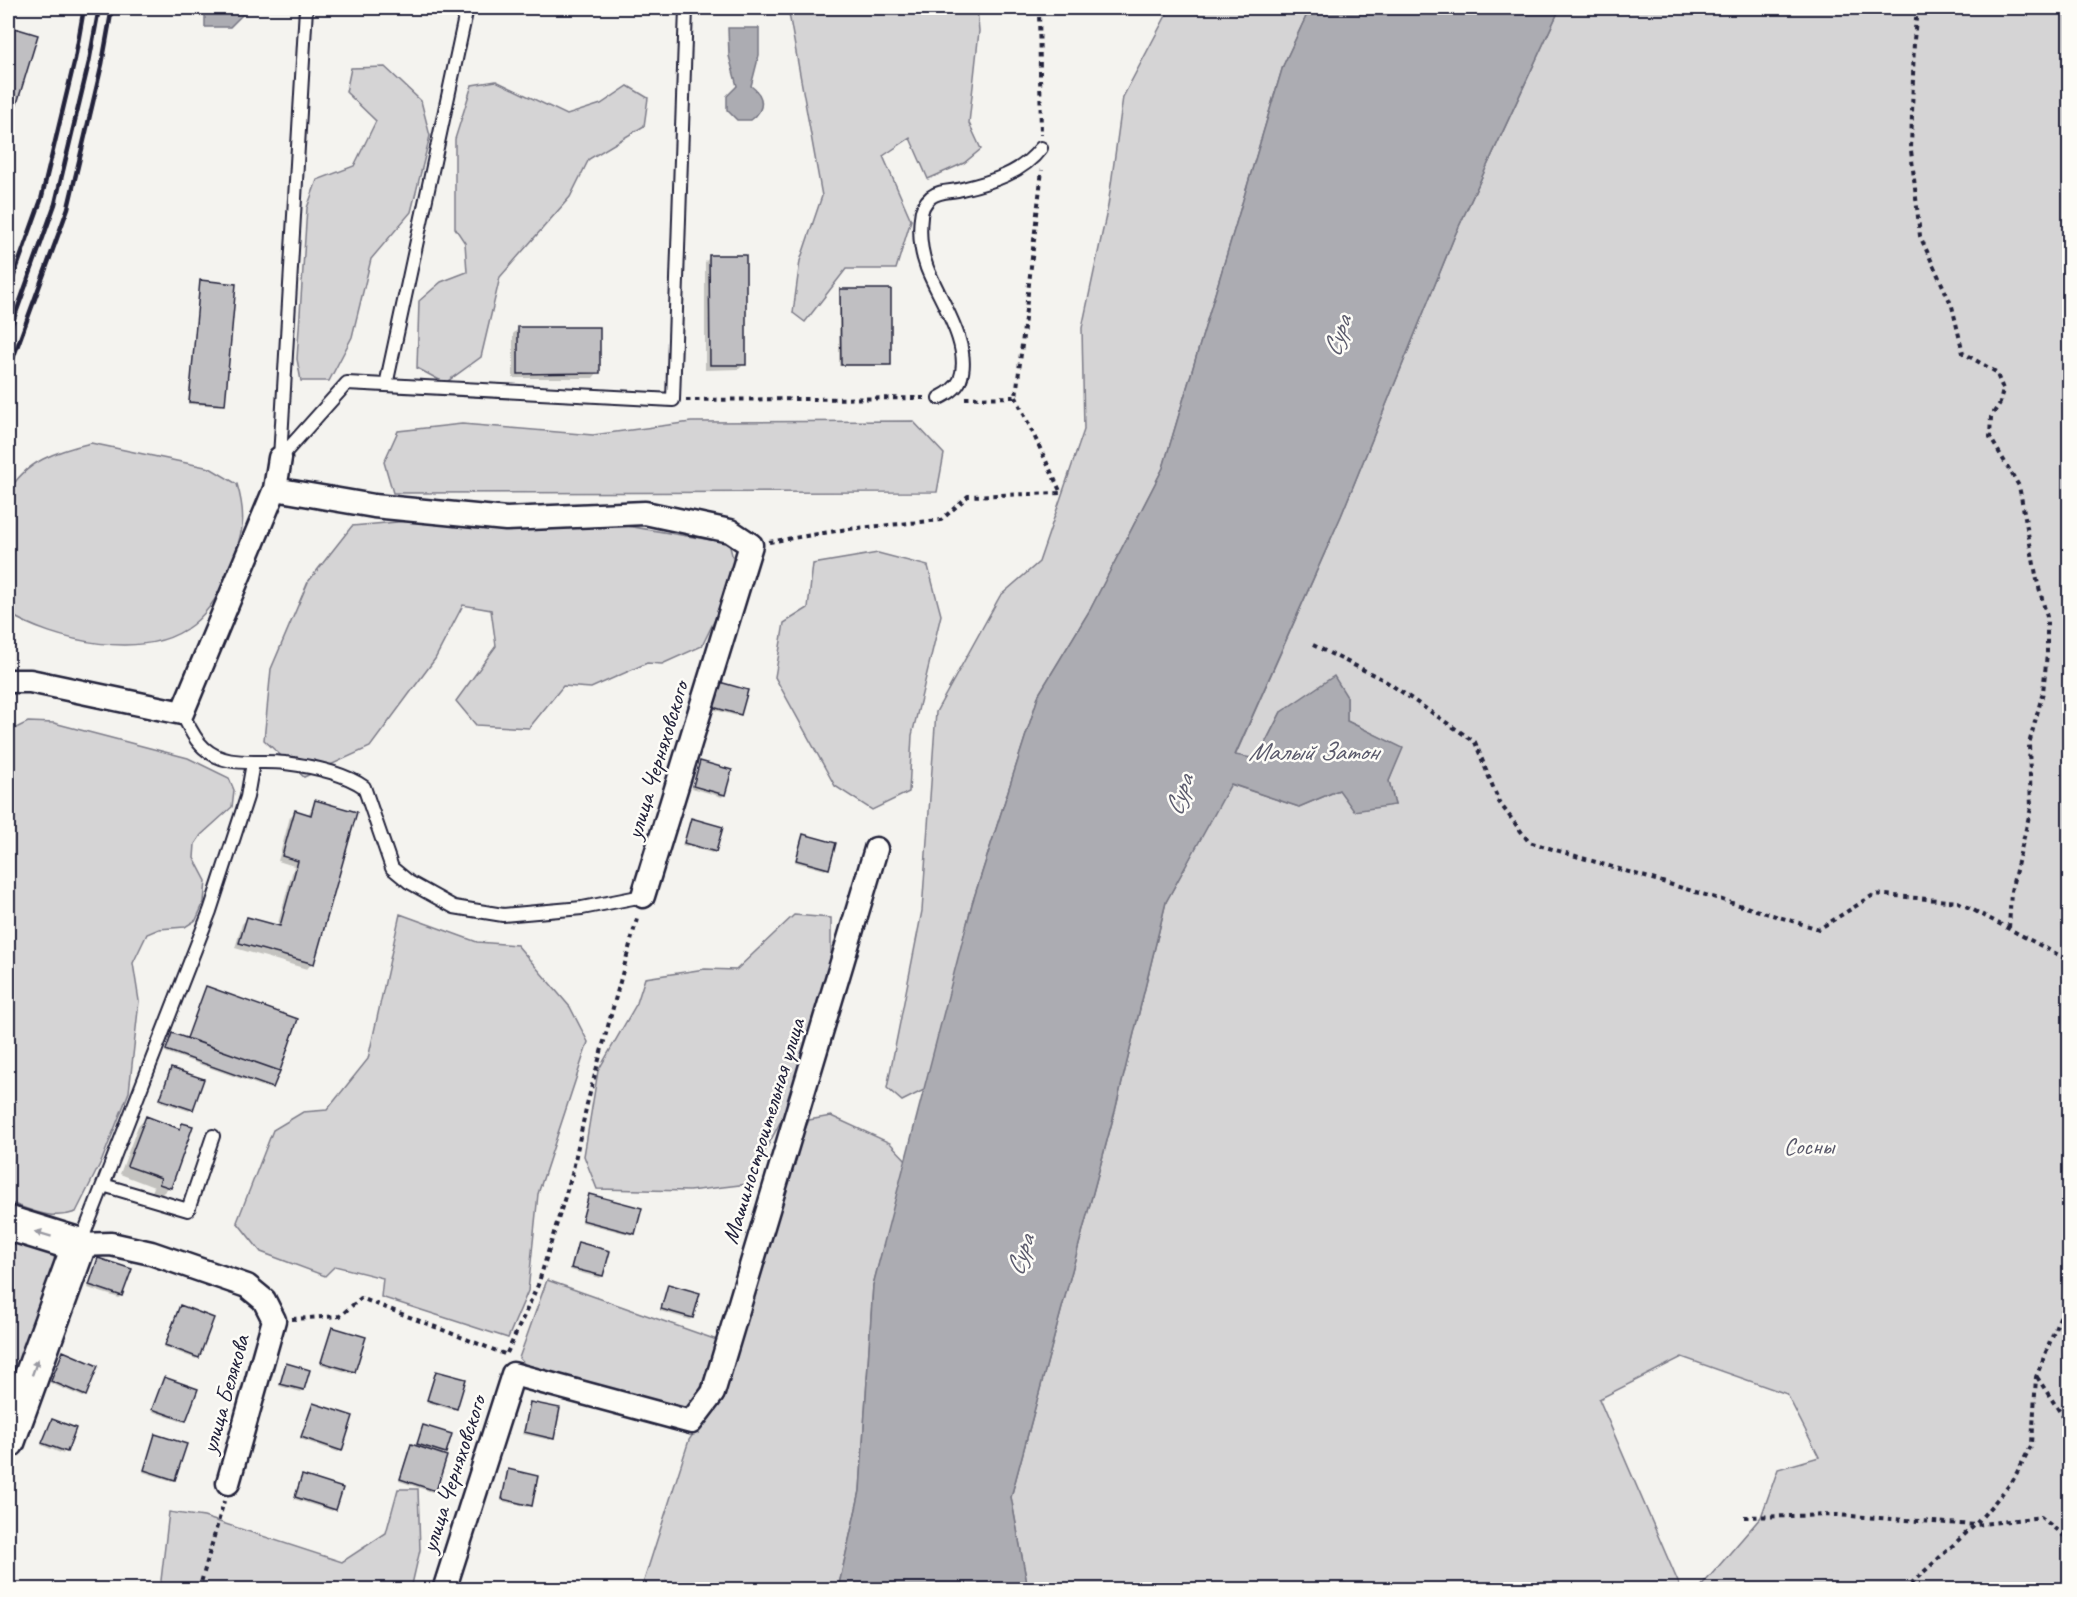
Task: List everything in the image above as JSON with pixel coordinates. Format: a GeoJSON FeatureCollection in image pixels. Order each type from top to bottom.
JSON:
{"type":"FeatureCollection","features":[{"type":"Feature","properties":{"kind":"main road"},"geometry":{"type":"LineString","coordinates":[[8,1223],[79,1245],[8,1442]]}},
{"type":"Feature","properties":{"kind":"street"},"geometry":{"type":"LineString","coordinates":[[8,681],[30,681],[182,713],[275,489],[280,458]]}},
{"type":"Feature","properties":{"kind":"street"},"geometry":{"type":"LineString","coordinates":[[275,489],[374,506],[506,519],[645,513],[730,531],[751,545]]}},
{"type":"Feature","properties":{"kind":"street","name":"улица Черняховского"},"geometry":{"type":"LineString","coordinates":[[643,896],[751,545]]}},
{"type":"Feature","properties":{"kind":"street","name":"Машиностроительная улица"},"geometry":{"type":"LineString","coordinates":[[510,1364],[691,1422],[713,1393],[876,849]]}},
{"type":"Feature","properties":{"kind":"street"},"geometry":{"type":"LineString","coordinates":[[79,1245],[111,1244],[151,1253],[247,1286],[264,1300],[274,1320]]}},
{"type":"Feature","properties":{"kind":"street","name":"улица Белякова"},"geometry":{"type":"LineString","coordinates":[[228,1483],[274,1320]]}},
{"type":"Feature","properties":{"kind":"street","name":"улица Черняховского"},"geometry":{"type":"LineString","coordinates":[[444,1590],[510,1364]]}},
{"type":"Feature","properties":{"kind":"lane"},"geometry":{"type":"LineString","coordinates":[[280,458],[306,8]]}},
{"type":"Feature","properties":{"kind":"lane"},"geometry":{"type":"LineString","coordinates":[[386,385],[467,8]]}},
{"type":"Feature","properties":{"kind":"lane"},"geometry":{"type":"LineString","coordinates":[[280,458],[347,383],[673,400],[686,8]]}},
{"type":"Feature","properties":{"kind":"lane"},"geometry":{"type":"LineString","coordinates":[[939,398],[953,390],[960,381],[962,364],[955,330],[926,266],[921,249],[923,208],[931,197],[941,192],[961,189],[1006,175],[1030,163],[1041,148]]}},
{"type":"Feature","properties":{"kind":"lane"},"geometry":{"type":"LineString","coordinates":[[182,713],[194,735],[206,749],[225,759],[253,763],[284,762],[354,780],[364,787],[392,868],[409,882],[454,906],[503,915],[582,908],[643,896]]}},
{"type":"Feature","properties":{"kind":"lane"},"geometry":{"type":"LineString","coordinates":[[79,1245],[210,911],[247,798],[253,763]]}},
{"type":"Feature","properties":{"kind":"lane"},"geometry":{"type":"LineString","coordinates":[[103,1185],[188,1210],[213,1136]]}},
{"type":"Feature","properties":{"kind":"path"},"geometry":{"type":"LineString","coordinates":[[1917,8],[1911,150],[1920,236],[1952,306],[1963,353],[1996,372],[2003,389],[2000,403],[1991,417],[1990,437],[2019,486],[2037,580],[2047,617],[2048,654],[2043,692],[2029,744],[2031,808],[2012,891],[2009,928]]}},
{"type":"Feature","properties":{"kind":"path"},"geometry":{"type":"LineString","coordinates":[[751,545],[848,529],[941,520],[968,496],[1061,493],[1016,397]]}},
{"type":"Feature","properties":{"kind":"path"},"geometry":{"type":"LineString","coordinates":[[1313,645],[1384,680],[1475,742],[1499,802],[1529,842],[1819,929],[1875,894],[1958,902],[2070,961]]}},
{"type":"Feature","properties":{"kind":"path"},"geometry":{"type":"LineString","coordinates":[[274,1320],[340,1316],[361,1298],[510,1364],[538,1284],[572,1174],[587,1104],[643,896]]}},
{"type":"Feature","properties":{"kind":"path"},"geometry":{"type":"LineString","coordinates":[[1903,1589],[1975,1525],[2012,1482],[2032,1443],[2036,1377],[2070,1292]]}},
{"type":"Feature","properties":{"kind":"path"},"geometry":{"type":"LineString","coordinates":[[2036,1377],[2070,1427]]}},
{"type":"Feature","properties":{"kind":"path"},"geometry":{"type":"LineString","coordinates":[[199,1590],[228,1483]]}},
{"type":"Feature","properties":{"kind":"path"},"geometry":{"type":"LineString","coordinates":[[1744,1516],[1837,1515],[1975,1525],[2041,1517],[2070,1541]]}},
{"type":"Feature","properties":{"kind":"green space"},"geometry":{"type":"Polygon","coordinates":[[[788,8],[977,8],[979,31],[969,123],[981,149],[964,163],[928,179],[910,138],[883,156],[911,220],[896,269],[846,269],[805,322],[793,313],[800,261],[822,196],[788,8]]]}},
{"type":"Feature","properties":{"kind":"green space"},"geometry":{"type":"Polygon","coordinates":[[[1170,8],[1310,8],[1283,66],[1163,468],[1090,610],[1039,694],[972,904],[926,1089],[902,1101],[887,1088],[922,911],[936,712],[1000,596],[1039,562],[1084,430],[1082,328],[1108,206],[1123,97],[1170,8]]]}},
{"type":"Feature","properties":{"kind":"green space","name":"Сосны"},"geometry":{"type":"Polygon","coordinates":[[[1560,8],[2069,8],[2069,1589],[1699,1589],[1761,1517],[1778,1469],[1819,1457],[1787,1394],[1682,1357],[1599,1399],[1681,1589],[1028,1589],[1011,1497],[1115,1111],[1166,902],[1230,784],[1299,807],[1339,790],[1395,805],[1389,781],[1402,748],[1347,721],[1347,697],[1281,712],[1257,759],[1235,756],[1341,516],[1455,235],[1560,8]]]}},
{"type":"Feature","properties":{"kind":"green space"},"geometry":{"type":"Polygon","coordinates":[[[385,67],[421,101],[430,136],[411,212],[371,259],[352,337],[329,381],[301,381],[297,359],[307,208],[317,180],[354,166],[376,121],[346,92],[351,68],[385,67]]]}},
{"type":"Feature","properties":{"kind":"green space"},"geometry":{"type":"Polygon","coordinates":[[[496,81],[567,115],[601,104],[628,86],[648,98],[644,126],[589,159],[570,197],[500,277],[481,357],[445,383],[417,368],[419,301],[441,282],[467,272],[465,243],[455,228],[455,139],[472,85],[496,81]]]}},
{"type":"Feature","properties":{"kind":"green space"},"geometry":{"type":"Polygon","coordinates":[[[913,421],[944,454],[937,492],[393,493],[384,462],[398,431],[462,424],[593,435],[691,422],[913,421]]]}},
{"type":"Feature","properties":{"kind":"green space"},"geometry":{"type":"Polygon","coordinates":[[[91,443],[210,468],[237,484],[242,506],[242,525],[224,582],[216,598],[199,619],[172,636],[150,643],[125,645],[99,643],[49,632],[8,613],[8,493],[23,473],[33,465],[54,454],[91,443]]]}},
{"type":"Feature","properties":{"kind":"green space"},"geometry":{"type":"Polygon","coordinates":[[[591,520],[729,543],[737,574],[702,646],[662,664],[647,663],[591,688],[563,686],[529,728],[476,725],[456,701],[496,646],[491,610],[463,605],[435,659],[370,747],[304,777],[264,740],[271,669],[308,582],[352,526],[409,521],[501,528],[591,520]]]}},
{"type":"Feature","properties":{"kind":"green space"},"geometry":{"type":"Polygon","coordinates":[[[878,553],[928,566],[941,615],[912,735],[909,792],[872,810],[835,786],[775,677],[784,623],[808,608],[813,564],[878,553]]]}},
{"type":"Feature","properties":{"kind":"green space"},"geometry":{"type":"Polygon","coordinates":[[[28,722],[54,723],[188,758],[229,778],[234,790],[232,807],[201,835],[195,844],[194,858],[206,881],[204,902],[196,920],[185,927],[159,929],[147,934],[133,963],[139,1001],[129,1092],[102,1160],[76,1212],[58,1215],[33,1211],[8,1202],[8,732],[28,722]]]}},
{"type":"Feature","properties":{"kind":"green space"},"geometry":{"type":"Polygon","coordinates":[[[400,914],[477,942],[517,945],[570,1007],[588,1042],[538,1194],[528,1291],[508,1338],[381,1297],[383,1278],[335,1266],[325,1276],[261,1252],[237,1222],[273,1130],[303,1112],[327,1110],[368,1059],[400,914]]]}},
{"type":"Feature","properties":{"kind":"green space"},"geometry":{"type":"Polygon","coordinates":[[[794,915],[831,918],[831,966],[786,1111],[748,1184],[689,1191],[597,1189],[584,1156],[598,1071],[637,1003],[645,978],[705,969],[736,970],[794,915]]]}},
{"type":"Feature","properties":{"kind":"green space"},"geometry":{"type":"Polygon","coordinates":[[[831,1116],[890,1143],[907,1161],[873,1285],[860,1491],[838,1589],[641,1590],[689,1440],[721,1393],[766,1221],[809,1120],[831,1116]]]}},
{"type":"Feature","properties":{"kind":"green space"},"geometry":{"type":"Polygon","coordinates":[[[8,1233],[52,1247],[60,1285],[22,1373],[8,1365],[8,1233]]]}},
{"type":"Feature","properties":{"kind":"green space"},"geometry":{"type":"Polygon","coordinates":[[[547,1280],[717,1340],[692,1414],[530,1370],[519,1358],[547,1280]]]}},
{"type":"Feature","properties":{"kind":"green space"},"geometry":{"type":"Polygon","coordinates":[[[398,1489],[418,1489],[420,1550],[411,1589],[160,1589],[169,1512],[204,1517],[342,1562],[386,1533],[398,1489]]]}},
{"type":"Feature","properties":{"kind":"water"},"geometry":{"type":"Polygon","coordinates":[[[205,8],[249,8],[230,27],[205,27],[205,8]]]}},
{"type":"Feature","properties":{"kind":"water"},"geometry":{"type":"Polygon","coordinates":[[[1310,8],[1560,8],[1455,235],[1341,516],[1235,755],[1257,759],[1281,712],[1334,676],[1347,697],[1347,721],[1403,748],[1389,781],[1395,805],[1354,811],[1339,790],[1299,807],[1231,784],[1166,902],[1115,1111],[1011,1497],[1028,1589],[838,1589],[860,1491],[873,1285],[972,904],[1039,694],[1090,610],[1163,468],[1283,66],[1310,8]]]}},
{"type":"Feature","properties":{"kind":"water"},"geometry":{"type":"Polygon","coordinates":[[[728,28],[759,28],[759,55],[751,86],[759,94],[762,103],[759,112],[751,120],[737,120],[727,110],[727,96],[737,86],[729,56],[728,28]]]}},
{"type":"Feature","properties":{"kind":"building"},"geometry":{"type":"Polygon","coordinates":[[[8,26],[38,35],[8,133],[8,26]]]}},
{"type":"Feature","properties":{"kind":"building"},"geometry":{"type":"Polygon","coordinates":[[[709,255],[746,255],[746,365],[710,365],[709,255]]]}},
{"type":"Feature","properties":{"kind":"building"},"geometry":{"type":"Polygon","coordinates":[[[200,280],[236,284],[225,405],[189,402],[200,280]]]}},
{"type":"Feature","properties":{"kind":"building"},"geometry":{"type":"Polygon","coordinates":[[[840,289],[891,289],[891,365],[841,365],[840,289]]]}},
{"type":"Feature","properties":{"kind":"building"},"geometry":{"type":"Polygon","coordinates":[[[518,327],[600,327],[600,373],[518,374],[518,327]]]}},
{"type":"Feature","properties":{"kind":"building"},"geometry":{"type":"Polygon","coordinates":[[[716,681],[748,690],[741,715],[709,706],[716,681]]]}},
{"type":"Feature","properties":{"kind":"building"},"geometry":{"type":"Polygon","coordinates":[[[700,761],[732,770],[725,795],[693,786],[700,761]]]}},
{"type":"Feature","properties":{"kind":"building"},"geometry":{"type":"Polygon","coordinates":[[[315,800],[357,812],[314,964],[239,943],[247,917],[280,926],[298,861],[282,856],[295,810],[311,815],[315,800]]]}},
{"type":"Feature","properties":{"kind":"building"},"geometry":{"type":"Polygon","coordinates":[[[691,818],[723,827],[716,852],[684,843],[691,818]]]}},
{"type":"Feature","properties":{"kind":"building"},"geometry":{"type":"Polygon","coordinates":[[[803,834],[836,843],[829,869],[796,860],[803,834]]]}},
{"type":"Feature","properties":{"kind":"building"},"geometry":{"type":"Polygon","coordinates":[[[206,986],[298,1019],[280,1071],[187,1038],[206,986]]]}},
{"type":"Feature","properties":{"kind":"building"},"geometry":{"type":"Polygon","coordinates":[[[172,1033],[280,1071],[273,1088],[166,1050],[172,1033]]]}},
{"type":"Feature","properties":{"kind":"building"},"geometry":{"type":"Polygon","coordinates":[[[171,1068],[204,1079],[193,1110],[160,1099],[171,1068]]]}},
{"type":"Feature","properties":{"kind":"building"},"geometry":{"type":"Polygon","coordinates":[[[146,1116],[180,1129],[182,1123],[193,1126],[171,1188],[159,1184],[161,1178],[127,1166],[146,1116]]]}},
{"type":"Feature","properties":{"kind":"building"},"geometry":{"type":"Polygon","coordinates":[[[589,1194],[642,1208],[635,1234],[582,1220],[589,1194]]]}},
{"type":"Feature","properties":{"kind":"building"},"geometry":{"type":"Polygon","coordinates":[[[578,1242],[610,1251],[603,1276],[571,1268],[578,1242]]]}},
{"type":"Feature","properties":{"kind":"building"},"geometry":{"type":"Polygon","coordinates":[[[98,1258],[132,1269],[122,1296],[89,1285],[98,1258]]]}},
{"type":"Feature","properties":{"kind":"building"},"geometry":{"type":"Polygon","coordinates":[[[668,1284],[700,1293],[693,1318],[661,1309],[668,1284]]]}},
{"type":"Feature","properties":{"kind":"building"},"geometry":{"type":"Polygon","coordinates":[[[180,1305],[214,1318],[199,1358],[165,1345],[180,1305]]]}},
{"type":"Feature","properties":{"kind":"building"},"geometry":{"type":"Polygon","coordinates":[[[332,1327],[366,1337],[355,1372],[321,1362],[332,1327]]]}},
{"type":"Feature","properties":{"kind":"building"},"geometry":{"type":"Polygon","coordinates":[[[63,1351],[98,1366],[86,1396],[51,1381],[63,1351]]]}},
{"type":"Feature","properties":{"kind":"building"},"geometry":{"type":"Polygon","coordinates":[[[286,1363],[310,1370],[304,1390],[280,1384],[286,1363]]]}},
{"type":"Feature","properties":{"kind":"building"},"geometry":{"type":"Polygon","coordinates":[[[436,1371],[466,1379],[457,1409],[427,1400],[436,1371]]]}},
{"type":"Feature","properties":{"kind":"building"},"geometry":{"type":"Polygon","coordinates":[[[164,1377],[198,1389],[186,1421],[152,1409],[164,1377]]]}},
{"type":"Feature","properties":{"kind":"building"},"geometry":{"type":"Polygon","coordinates":[[[530,1402],[560,1408],[554,1439],[524,1432],[530,1402]]]}},
{"type":"Feature","properties":{"kind":"building"},"geometry":{"type":"Polygon","coordinates":[[[313,1403],[353,1416],[342,1451],[301,1437],[313,1403]]]}},
{"type":"Feature","properties":{"kind":"building"},"geometry":{"type":"Polygon","coordinates":[[[52,1419],[76,1428],[67,1452],[42,1443],[52,1419]]]}},
{"type":"Feature","properties":{"kind":"building"},"geometry":{"type":"Polygon","coordinates":[[[423,1425],[452,1434],[446,1453],[417,1444],[423,1425]]]}},
{"type":"Feature","properties":{"kind":"building"},"geometry":{"type":"Polygon","coordinates":[[[155,1434],[187,1444],[175,1480],[144,1470],[155,1434]]]}},
{"type":"Feature","properties":{"kind":"building"},"geometry":{"type":"Polygon","coordinates":[[[411,1444],[447,1456],[436,1491],[400,1479],[411,1444]]]}},
{"type":"Feature","properties":{"kind":"building"},"geometry":{"type":"Polygon","coordinates":[[[508,1469],[538,1476],[532,1506],[502,1499],[508,1469]]]}},
{"type":"Feature","properties":{"kind":"building"},"geometry":{"type":"Polygon","coordinates":[[[302,1475],[343,1488],[336,1510],[295,1497],[302,1475]]]}},
{"type":"Feature","properties":{"kind":"railway"},"geometry":{"type":"LineString","coordinates":[[8,292],[41,200],[75,59],[84,8]]}},
{"type":"Feature","properties":{"kind":"railway"},"geometry":{"type":"LineString","coordinates":[[8,335],[55,204],[89,62],[99,8]]}},
{"type":"Feature","properties":{"kind":"railway"},"geometry":{"type":"LineString","coordinates":[[8,372],[68,208],[102,64],[112,8]]}},
{"type":"Feature","properties":{"kind":"water label","name":"Сура"},"geometry":{"type":"Point","coordinates":[1337,336]}},
{"type":"Feature","properties":{"kind":"water label","name":"Малый Затон"},"geometry":{"type":"Point","coordinates":[1313,751]}},
{"type":"Feature","properties":{"kind":"water label","name":"Сура"},"geometry":{"type":"Point","coordinates":[1179,795]}},
{"type":"Feature","properties":{"kind":"water label","name":"Сура"},"geometry":{"type":"Point","coordinates":[1020,1255]}}]}
